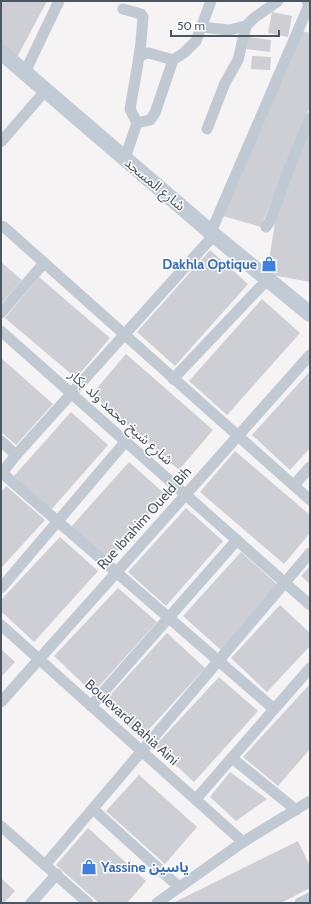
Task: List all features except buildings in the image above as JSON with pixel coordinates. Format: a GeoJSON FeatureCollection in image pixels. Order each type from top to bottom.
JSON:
{"type":"FeatureCollection","features":[{"type":"Feature","properties":{"kind":"street"},"geometry":{"type":"LineString","coordinates":[[25,72],[59,1]]}},
{"type":"Feature","properties":{"kind":"street"},"geometry":{"type":"LineString","coordinates":[[137,123],[150,120],[155,113],[173,60],[191,47],[196,41],[211,1]]}},
{"type":"Feature","properties":{"kind":"street"},"geometry":{"type":"LineString","coordinates":[[201,27],[229,30],[246,26],[254,18],[278,1]]}},
{"type":"Feature","properties":{"kind":"street"},"geometry":{"type":"LineString","coordinates":[[274,709],[2,473],[16,455],[125,335],[212,234],[309,5],[307,1]]}},
{"type":"Feature","properties":{"kind":"street"},"geometry":{"type":"LineString","coordinates":[[123,9],[141,14],[143,17],[142,42],[130,109],[137,123],[125,158]]}},
{"type":"Feature","properties":{"kind":"street"},"geometry":{"type":"LineString","coordinates":[[207,129],[225,83],[238,60],[246,26]]}},
{"type":"Feature","properties":{"kind":"street","name":"شارع المسجد"},"geometry":{"type":"LineString","coordinates":[[1,52],[212,234],[310,314]]}},
{"type":"Feature","properties":{"kind":"street"},"geometry":{"type":"LineString","coordinates":[[139,57],[144,54],[149,54],[173,60]]}},
{"type":"Feature","properties":{"kind":"street"},"geometry":{"type":"LineString","coordinates":[[1,142],[45,91]]}},
{"type":"Feature","properties":{"kind":"street"},"geometry":{"type":"LineString","coordinates":[[266,227],[270,221],[290,166],[310,118]]}},
{"type":"Feature","properties":{"kind":"street"},"geometry":{"type":"LineString","coordinates":[[1,226],[4,227],[310,500]]}},
{"type":"Feature","properties":{"kind":"street"},"geometry":{"type":"LineString","coordinates":[[1,313],[44,263]]}},
{"type":"Feature","properties":{"kind":"street"},"geometry":{"type":"LineString","coordinates":[[173,379],[267,280]]}},
{"type":"Feature","properties":{"kind":"street","name":"شارع شيخ محمد ولد بكار"},"geometry":{"type":"LineString","coordinates":[[1,331],[310,605]]}},
{"type":"Feature","properties":{"kind":"street","name":"Rue Ibrahim Oueld Bih"},"geometry":{"type":"LineString","coordinates":[[1,702],[310,355]]}},
{"type":"Feature","properties":{"kind":"street"},"geometry":{"type":"LineString","coordinates":[[1,441],[16,455]]}},
{"type":"Feature","properties":{"kind":"street"},"geometry":{"type":"LineString","coordinates":[[1,588],[126,441]]}},
{"type":"Feature","properties":{"kind":"street"},"geometry":{"type":"LineString","coordinates":[[294,485],[310,467]]}},
{"type":"Feature","properties":{"kind":"street"},"geometry":{"type":"LineString","coordinates":[[91,706],[237,540]]}},
{"type":"Feature","properties":{"kind":"street"},"geometry":{"type":"LineString","coordinates":[[45,865],[310,553]]}},
{"type":"Feature","properties":{"kind":"street","name":"Boulevard Bahia Aini"},"geometry":{"type":"LineString","coordinates":[[1,625],[243,842]]}},
{"type":"Feature","properties":{"kind":"street"},"geometry":{"type":"LineString","coordinates":[[196,799],[310,668]]}},
{"type":"Feature","properties":{"kind":"street"},"geometry":{"type":"LineString","coordinates":[[232,758],[304,805],[310,815]]}},
{"type":"Feature","properties":{"kind":"street"},"geometry":{"type":"LineString","coordinates":[[156,903],[243,842],[304,805]]}},
{"type":"Feature","properties":{"kind":"street"},"geometry":{"type":"LineString","coordinates":[[93,809],[179,887]]}},
{"type":"Feature","properties":{"kind":"street"},"geometry":{"type":"LineString","coordinates":[[1,826],[88,903]]}},
{"type":"Feature","properties":{"kind":"street"},"geometry":{"type":"LineString","coordinates":[[30,903],[57,874]]}},
{"type":"Feature","properties":{"kind":"street"},"geometry":{"type":"LineString","coordinates":[[300,903],[310,898]]}},
{"type":"Feature","properties":{"kind":"place","name":"Dakhla Optique"},"geometry":{"type":"Point","coordinates":[269,264]}},
{"type":"Feature","properties":{"kind":"place","name":"Yassine ياسين"},"geometry":{"type":"Point","coordinates":[89,867]}}]}
